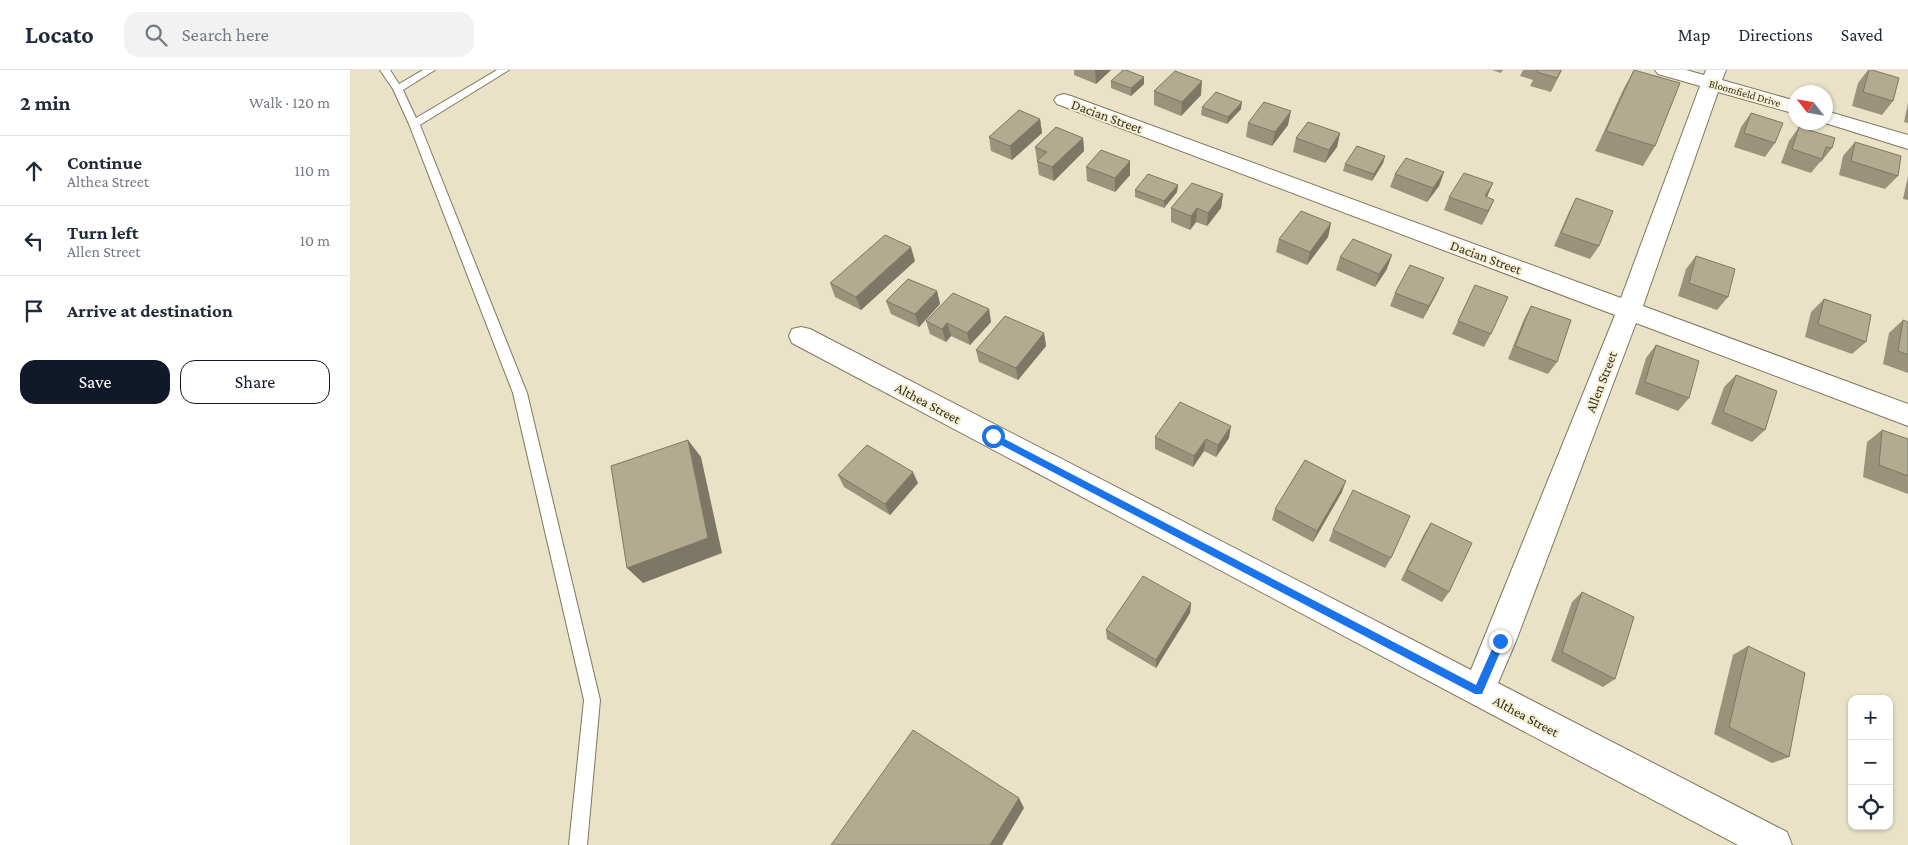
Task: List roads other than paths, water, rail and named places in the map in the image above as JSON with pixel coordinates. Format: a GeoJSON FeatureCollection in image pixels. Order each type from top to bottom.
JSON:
{"type":"FeatureCollection","features":[{"type":"Feature","properties":{"kind":"street","name":"Bloomfield Drive"},"geometry":{"type":"LineString","coordinates":[[1666,70],[1713,77],[1788,105]]}},
{"type":"Feature","properties":{"kind":"street","name":"Allen Street"},"geometry":{"type":"LineString","coordinates":[[1478,691],[1504,632],[1629,310],[1713,77]]}},
{"type":"Feature","properties":{"kind":"street","name":"Dacian Street"},"geometry":{"type":"LineString","coordinates":[[1064,100],[1908,415]]}},
{"type":"Feature","properties":{"kind":"street"},"geometry":{"type":"LineString","coordinates":[[1833,119],[1908,142]]}},
{"type":"Feature","properties":{"kind":"street","name":"Althea Street"},"geometry":{"type":"LineString","coordinates":[[800,336],[1774,845]]}},
{"type":"Feature","properties":{"kind":"lane"},"geometry":{"type":"LineString","coordinates":[[385,70],[398,89],[414,124],[520,392],[592,700],[578,845]]}},
{"type":"Feature","properties":{"kind":"lane"},"geometry":{"type":"LineString","coordinates":[[398,89],[430,70]]}},
{"type":"Feature","properties":{"kind":"lane"},"geometry":{"type":"LineString","coordinates":[[414,124],[504,70]]}}]}
